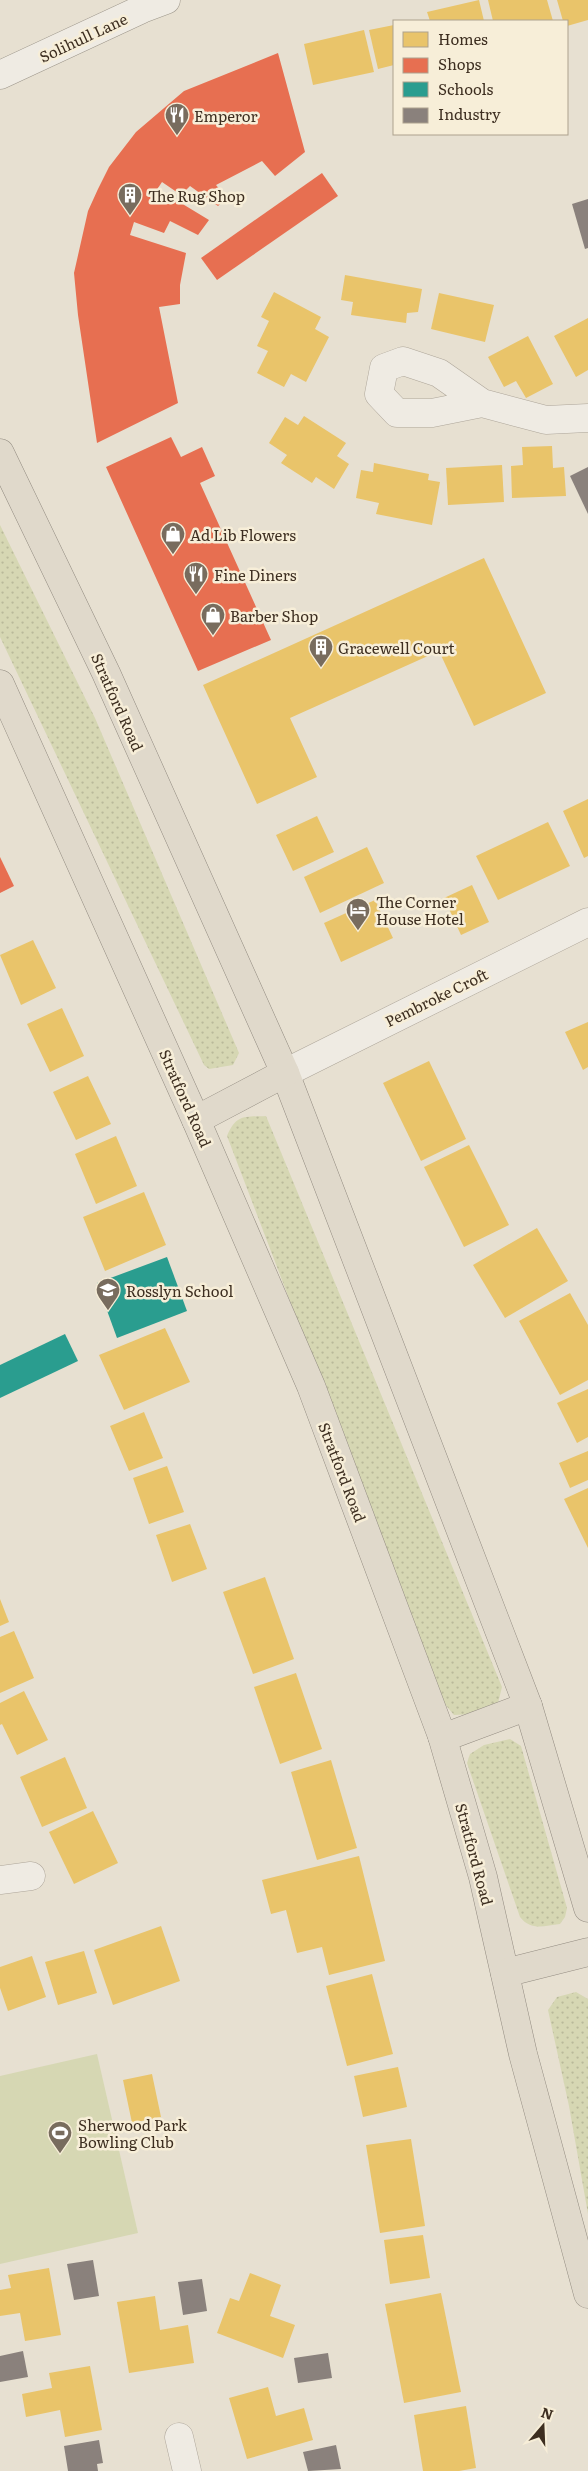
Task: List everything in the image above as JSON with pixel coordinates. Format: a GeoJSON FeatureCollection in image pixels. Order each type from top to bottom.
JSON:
{"type":"FeatureCollection","features":[{"type":"Feature","properties":{"kind":"highway","name":"Stratford Road"},"geometry":{"type":"LineString","coordinates":[[0,453],[106,673],[285,1073],[528,1706],[588,1908]]}},
{"type":"Feature","properties":{"kind":"highway","name":"Stratford Road"},"geometry":{"type":"LineString","coordinates":[[0,684],[196,1120],[311,1386],[442,1736],[483,1877],[523,2054],[588,2294]]}},
{"type":"Feature","properties":{"kind":"highway"},"geometry":{"type":"LineString","coordinates":[[196,1120],[285,1073]]}},
{"type":"Feature","properties":{"kind":"highway"},"geometry":{"type":"LineString","coordinates":[[442,1736],[456,1733],[528,1706]]}},
{"type":"Feature","properties":{"kind":"highway"},"geometry":{"type":"LineString","coordinates":[[505,1973],[588,1952]]}},
{"type":"Feature","properties":{"kind":"street","name":"Solihull Lane"},"geometry":{"type":"LineString","coordinates":[[0,75],[142,9],[166,0]]}},
{"type":"Feature","properties":{"kind":"street"},"geometry":{"type":"LineString","coordinates":[[482,403],[546,420],[588,418]]}},
{"type":"Feature","properties":{"kind":"street","name":"Pembroke Croft"},"geometry":{"type":"LineString","coordinates":[[285,1073],[588,922]]}},
{"type":"Feature","properties":{"kind":"street"},"geometry":{"type":"LineString","coordinates":[[0,1880],[31,1876]]}},
{"type":"Feature","properties":{"kind":"street"},"geometry":{"type":"LineString","coordinates":[[179,2437],[187,2471]]}},
{"type":"Feature","properties":{"kind":"green space"},"geometry":{"type":"Polygon","coordinates":[[[0,525],[95,718],[239,1053],[233,1065],[209,1069],[204,1065],[0,637],[0,525]]]}},
{"type":"Feature","properties":{"kind":"green space"},"geometry":{"type":"Polygon","coordinates":[[[266,1116],[502,1687],[498,1703],[474,1714],[454,1715],[443,1702],[227,1136],[238,1120],[247,1117],[266,1116]]]}},
{"type":"Feature","properties":{"kind":"green space"},"geometry":{"type":"Polygon","coordinates":[[[510,1739],[521,1746],[567,1908],[565,1917],[560,1924],[533,1926],[520,1917],[467,1763],[470,1754],[484,1745],[510,1739]]]}},
{"type":"Feature","properties":{"kind":"green space"},"geometry":{"type":"Polygon","coordinates":[[[576,1992],[588,1999],[588,2214],[569,2106],[548,2010],[557,1997],[576,1992]]]}},
{"type":"Feature","properties":{"kind":"green space","name":"Sherwood Park Bowling Club"},"geometry":{"type":"Polygon","coordinates":[[[97,2054],[138,2233],[0,2264],[0,2076],[97,2054]]]}},
{"type":"Feature","properties":{"kind":"building: Homes"},"geometry":{"type":"Polygon","coordinates":[[[479,0],[484,20],[430,20],[427,12],[479,0]]]}},
{"type":"Feature","properties":{"kind":"building: Homes"},"geometry":{"type":"Polygon","coordinates":[[[488,0],[547,0],[553,20],[493,20],[488,0]]]}},
{"type":"Feature","properties":{"kind":"building: Homes"},"geometry":{"type":"Polygon","coordinates":[[[557,0],[588,0],[588,20],[568,26],[568,20],[563,20],[557,0]]]}},
{"type":"Feature","properties":{"kind":"building: Homes"},"geometry":{"type":"Polygon","coordinates":[[[393,25],[393,65],[378,69],[369,30],[393,25]]]}},
{"type":"Feature","properties":{"kind":"building: Homes"},"geometry":{"type":"Polygon","coordinates":[[[364,30],[374,72],[313,85],[304,44],[364,30]]]}},
{"type":"Feature","properties":{"kind":"building: Homes"},"geometry":{"type":"Polygon","coordinates":[[[345,275],[422,289],[418,312],[407,313],[406,323],[351,315],[353,302],[341,300],[345,275]]]}},
{"type":"Feature","properties":{"kind":"building: Homes"},"geometry":{"type":"Polygon","coordinates":[[[274,292],[321,317],[315,329],[329,337],[306,382],[291,374],[284,387],[257,373],[268,351],[257,346],[269,321],[261,317],[274,292]]]}},
{"type":"Feature","properties":{"kind":"building: Homes"},"geometry":{"type":"Polygon","coordinates":[[[439,293],[494,305],[485,342],[431,329],[439,293]]]}},
{"type":"Feature","properties":{"kind":"building: Homes"},"geometry":{"type":"Polygon","coordinates":[[[588,318],[588,370],[576,377],[554,336],[588,318]]]}},
{"type":"Feature","properties":{"kind":"building: Homes"},"geometry":{"type":"Polygon","coordinates":[[[528,336],[553,384],[526,398],[516,381],[504,387],[488,357],[528,336]]]}},
{"type":"Feature","properties":{"kind":"building: Homes"},"geometry":{"type":"Polygon","coordinates":[[[304,416],[346,443],[337,456],[349,464],[334,489],[316,477],[312,483],[281,463],[287,455],[269,443],[285,417],[298,425],[304,416]]]}},
{"type":"Feature","properties":{"kind":"building: Homes"},"geometry":{"type":"Polygon","coordinates":[[[552,446],[553,468],[564,467],[566,496],[512,498],[511,466],[523,465],[522,447],[552,446]]]}},
{"type":"Feature","properties":{"kind":"building: Homes"},"geometry":{"type":"Polygon","coordinates":[[[374,463],[429,474],[428,480],[440,482],[432,525],[376,514],[379,503],[356,498],[361,470],[373,472],[374,463]]]}},
{"type":"Feature","properties":{"kind":"building: Homes"},"geometry":{"type":"Polygon","coordinates":[[[502,465],[504,502],[448,505],[446,468],[502,465]]]}},
{"type":"Feature","properties":{"kind":"building: Homes","name":"Gracewell Court"},"geometry":{"type":"Polygon","coordinates":[[[484,558],[546,693],[474,726],[439,651],[290,718],[317,777],[257,804],[203,685],[484,558]]]}},
{"type":"Feature","properties":{"kind":"building: Homes"},"geometry":{"type":"Polygon","coordinates":[[[588,799],[588,856],[584,858],[563,811],[588,799]]]}},
{"type":"Feature","properties":{"kind":"building: Homes"},"geometry":{"type":"Polygon","coordinates":[[[317,816],[334,852],[293,871],[276,835],[317,816]]]}},
{"type":"Feature","properties":{"kind":"building: Homes"},"geometry":{"type":"Polygon","coordinates":[[[548,822],[570,866],[498,900],[476,856],[548,822]]]}},
{"type":"Feature","properties":{"kind":"building: Homes"},"geometry":{"type":"Polygon","coordinates":[[[367,847],[384,883],[320,913],[304,877],[367,847]]]}},
{"type":"Feature","properties":{"kind":"building: Homes"},"geometry":{"type":"Polygon","coordinates":[[[472,885],[489,922],[461,935],[444,898],[472,885]]]}},
{"type":"Feature","properties":{"kind":"building: Homes","name":"The Corner House Hotel"},"geometry":{"type":"Polygon","coordinates":[[[375,900],[393,938],[341,962],[324,923],[375,900]]]}},
{"type":"Feature","properties":{"kind":"building: Homes"},"geometry":{"type":"Polygon","coordinates":[[[33,940],[56,988],[21,1005],[0,955],[33,940]]]}},
{"type":"Feature","properties":{"kind":"building: Homes"},"geometry":{"type":"Polygon","coordinates":[[[62,1008],[84,1056],[50,1072],[27,1024],[62,1008]]]}},
{"type":"Feature","properties":{"kind":"building: Homes"},"geometry":{"type":"Polygon","coordinates":[[[588,1022],[588,1067],[583,1070],[565,1032],[588,1022]]]}},
{"type":"Feature","properties":{"kind":"building: Homes"},"geometry":{"type":"Polygon","coordinates":[[[429,1061],[466,1139],[421,1161],[383,1083],[429,1061]]]}},
{"type":"Feature","properties":{"kind":"building: Homes"},"geometry":{"type":"Polygon","coordinates":[[[88,1076],[111,1124],[76,1140],[53,1092],[88,1076]]]}},
{"type":"Feature","properties":{"kind":"building: Homes"},"geometry":{"type":"Polygon","coordinates":[[[116,1136],[137,1186],[96,1204],[75,1154],[116,1136]]]}},
{"type":"Feature","properties":{"kind":"building: Homes"},"geometry":{"type":"Polygon","coordinates":[[[469,1145],[509,1225],[464,1247],[424,1167],[469,1145]]]}},
{"type":"Feature","properties":{"kind":"building: Homes"},"geometry":{"type":"Polygon","coordinates":[[[144,1192],[166,1245],[105,1271],[83,1217],[144,1192]]]}},
{"type":"Feature","properties":{"kind":"building: Homes"},"geometry":{"type":"Polygon","coordinates":[[[537,1228],[568,1281],[505,1318],[473,1265],[537,1228]]]}},
{"type":"Feature","properties":{"kind":"building: Homes"},"geometry":{"type":"Polygon","coordinates":[[[570,1293],[588,1325],[588,1380],[560,1395],[519,1321],[570,1293]]]}},
{"type":"Feature","properties":{"kind":"building: Homes"},"geometry":{"type":"Polygon","coordinates":[[[165,1328],[190,1382],[124,1410],[99,1355],[165,1328]]]}},
{"type":"Feature","properties":{"kind":"building: Homes"},"geometry":{"type":"Polygon","coordinates":[[[588,1389],[588,1437],[577,1443],[557,1403],[588,1389]]]}},
{"type":"Feature","properties":{"kind":"building: Homes"},"geometry":{"type":"Polygon","coordinates":[[[144,1412],[163,1458],[129,1471],[110,1426],[144,1412]]]}},
{"type":"Feature","properties":{"kind":"building: Homes"},"geometry":{"type":"Polygon","coordinates":[[[588,1451],[588,1480],[570,1488],[559,1463],[588,1451]]]}},
{"type":"Feature","properties":{"kind":"building: Homes"},"geometry":{"type":"Polygon","coordinates":[[[167,1466],[184,1512],[149,1524],[133,1478],[167,1466]]]}},
{"type":"Feature","properties":{"kind":"building: Homes"},"geometry":{"type":"Polygon","coordinates":[[[588,1488],[588,1548],[564,1499],[588,1488]]]}},
{"type":"Feature","properties":{"kind":"building: Homes"},"geometry":{"type":"Polygon","coordinates":[[[190,1524],[207,1569],[172,1582],[156,1535],[190,1524]]]}},
{"type":"Feature","properties":{"kind":"building: Homes"},"geometry":{"type":"Polygon","coordinates":[[[265,1577],[294,1659],[253,1674],[223,1592],[265,1577]]]}},
{"type":"Feature","properties":{"kind":"building: Homes"},"geometry":{"type":"Polygon","coordinates":[[[0,1599],[9,1622],[0,1626],[0,1599]]]}},
{"type":"Feature","properties":{"kind":"building: Homes"},"geometry":{"type":"Polygon","coordinates":[[[14,1631],[34,1678],[0,1693],[0,1637],[14,1631]]]}},
{"type":"Feature","properties":{"kind":"building: Homes"},"geometry":{"type":"Polygon","coordinates":[[[296,1673],[322,1749],[280,1764],[254,1687],[296,1673]]]}},
{"type":"Feature","properties":{"kind":"building: Homes"},"geometry":{"type":"Polygon","coordinates":[[[24,1691],[48,1740],[17,1755],[2,1724],[0,1725],[0,1703],[24,1691]]]}},
{"type":"Feature","properties":{"kind":"building: Homes"},"geometry":{"type":"Polygon","coordinates":[[[65,1757],[87,1808],[42,1827],[20,1777],[65,1757]]]}},
{"type":"Feature","properties":{"kind":"building: Homes"},"geometry":{"type":"Polygon","coordinates":[[[331,1760],[357,1848],[317,1860],[291,1772],[331,1760]]]}},
{"type":"Feature","properties":{"kind":"building: Homes"},"geometry":{"type":"Polygon","coordinates":[[[93,1811],[118,1863],[74,1884],[49,1832],[93,1811]]]}},
{"type":"Feature","properties":{"kind":"building: Homes"},"geometry":{"type":"Polygon","coordinates":[[[359,1856],[385,1961],[329,1975],[322,1947],[297,1953],[286,1910],[271,1914],[262,1880],[359,1856]]]}},
{"type":"Feature","properties":{"kind":"building: Homes"},"geometry":{"type":"Polygon","coordinates":[[[161,1926],[180,1981],[113,2005],[94,1950],[161,1926]]]}},
{"type":"Feature","properties":{"kind":"building: Homes"},"geometry":{"type":"Polygon","coordinates":[[[84,1951],[97,1993],[58,2005],[45,1962],[84,1951]]]}},
{"type":"Feature","properties":{"kind":"building: Homes"},"geometry":{"type":"Polygon","coordinates":[[[32,1956],[46,1997],[8,2011],[0,1988],[0,1967],[32,1956]]]}},
{"type":"Feature","properties":{"kind":"building: Homes"},"geometry":{"type":"Polygon","coordinates":[[[372,1974],[393,2054],[347,2066],[326,1986],[372,1974]]]}},
{"type":"Feature","properties":{"kind":"building: Homes"},"geometry":{"type":"Polygon","coordinates":[[[398,2067],[407,2107],[363,2117],[354,2076],[398,2067]]]}},
{"type":"Feature","properties":{"kind":"building: Homes"},"geometry":{"type":"Polygon","coordinates":[[[152,2074],[161,2117],[132,2123],[123,2080],[152,2074]]]}},
{"type":"Feature","properties":{"kind":"building: Homes"},"geometry":{"type":"Polygon","coordinates":[[[411,2139],[425,2226],[380,2233],[366,2145],[411,2139]]]}},
{"type":"Feature","properties":{"kind":"building: Homes"},"geometry":{"type":"Polygon","coordinates":[[[423,2235],[430,2278],[390,2284],[384,2240],[423,2235]]]}},
{"type":"Feature","properties":{"kind":"building: Homes"},"geometry":{"type":"Polygon","coordinates":[[[49,2268],[61,2335],[25,2341],[20,2313],[0,2316],[0,2290],[11,2288],[8,2275],[49,2268]]]}},
{"type":"Feature","properties":{"kind":"building: Homes"},"geometry":{"type":"Polygon","coordinates":[[[250,2273],[281,2285],[270,2316],[295,2325],[283,2358],[217,2333],[230,2298],[239,2301],[250,2273]]]}},
{"type":"Feature","properties":{"kind":"building: Homes"},"geometry":{"type":"Polygon","coordinates":[[[441,2293],[461,2392],[404,2403],[385,2304],[441,2293]]]}},
{"type":"Feature","properties":{"kind":"building: Homes"},"geometry":{"type":"Polygon","coordinates":[[[155,2296],[160,2330],[188,2325],[194,2363],[129,2373],[117,2302],[155,2296]]]}},
{"type":"Feature","properties":{"kind":"building: Homes"},"geometry":{"type":"Polygon","coordinates":[[[90,2366],[102,2430],[65,2437],[60,2410],[26,2417],[22,2394],[52,2388],[49,2373],[90,2366]]]}},
{"type":"Feature","properties":{"kind":"building: Homes"},"geometry":{"type":"Polygon","coordinates":[[[268,2387],[276,2416],[304,2408],[313,2440],[247,2459],[229,2398],[268,2387]]]}},
{"type":"Feature","properties":{"kind":"building: Homes"},"geometry":{"type":"Polygon","coordinates":[[[466,2406],[476,2468],[459,2471],[423,2471],[414,2415],[466,2406]]]}},
{"type":"Feature","properties":{"kind":"building: Shops"},"geometry":{"type":"Polygon","coordinates":[[[278,53],[305,152],[275,176],[262,161],[216,185],[227,198],[218,206],[190,186],[181,195],[162,182],[155,193],[174,203],[176,200],[209,220],[198,235],[170,221],[164,233],[134,222],[130,235],[186,253],[180,285],[180,304],[159,307],[178,403],[97,443],[78,315],[74,273],[88,211],[98,189],[109,167],[136,132],[184,91],[278,53]]]}},
{"type":"Feature","properties":{"kind":"building: Shops"},"geometry":{"type":"Polygon","coordinates":[[[322,173],[338,196],[217,280],[201,258],[322,173]]]}},
{"type":"Feature","properties":{"kind":"building: Shops"},"geometry":{"type":"Polygon","coordinates":[[[171,437],[181,457],[202,447],[215,476],[200,483],[271,640],[198,671],[106,467],[171,437]]]}},
{"type":"Feature","properties":{"kind":"building: Shops"},"geometry":{"type":"Polygon","coordinates":[[[0,857],[14,886],[0,893],[0,857]]]}},
{"type":"Feature","properties":{"kind":"building: Schools"},"geometry":{"type":"Polygon","coordinates":[[[167,1257],[187,1311],[117,1338],[97,1283],[167,1257]]]}},
{"type":"Feature","properties":{"kind":"building: Schools"},"geometry":{"type":"Polygon","coordinates":[[[65,1334],[78,1361],[0,1398],[0,1365],[65,1334]]]}},
{"type":"Feature","properties":{"kind":"building: Industry"},"geometry":{"type":"Polygon","coordinates":[[[588,199],[588,248],[585,249],[572,204],[588,199]]]}},
{"type":"Feature","properties":{"kind":"building: Industry"},"geometry":{"type":"Polygon","coordinates":[[[588,467],[588,514],[570,476],[588,467]]]}},
{"type":"Feature","properties":{"kind":"building: Industry"},"geometry":{"type":"Polygon","coordinates":[[[93,2260],[99,2296],[74,2300],[67,2264],[93,2260]]]}},
{"type":"Feature","properties":{"kind":"building: Industry"},"geometry":{"type":"Polygon","coordinates":[[[202,2279],[207,2311],[183,2315],[178,2282],[202,2279]]]}},
{"type":"Feature","properties":{"kind":"building: Industry"},"geometry":{"type":"Polygon","coordinates":[[[23,2351],[28,2377],[0,2382],[0,2356],[23,2351]]]}},
{"type":"Feature","properties":{"kind":"building: Industry"},"geometry":{"type":"Polygon","coordinates":[[[328,2353],[332,2378],[298,2383],[294,2358],[328,2353]]]}},
{"type":"Feature","properties":{"kind":"building: Industry"},"geometry":{"type":"Polygon","coordinates":[[[99,2440],[103,2463],[97,2464],[98,2471],[68,2471],[64,2446],[99,2440]]]}},
{"type":"Feature","properties":{"kind":"building: Industry"},"geometry":{"type":"Polygon","coordinates":[[[336,2445],[341,2469],[308,2471],[303,2452],[336,2445]]]}},
{"type":"Feature","properties":{"kind":"place","name":"Emperor"},"geometry":{"type":"Point","coordinates":[177,136]}},
{"type":"Feature","properties":{"kind":"place","name":"The Rug Shop"},"geometry":{"type":"Point","coordinates":[130,216]}},
{"type":"Feature","properties":{"kind":"place","name":"Ad Lib Flowers"},"geometry":{"type":"Point","coordinates":[173,555]}},
{"type":"Feature","properties":{"kind":"place","name":"Fine Diners"},"geometry":{"type":"Point","coordinates":[196,595]}},
{"type":"Feature","properties":{"kind":"place","name":"Barber Shop"},"geometry":{"type":"Point","coordinates":[213,636]}},
{"type":"Feature","properties":{"kind":"place","name":"Gracewell Court"},"geometry":{"type":"Point","coordinates":[321,668]}},
{"type":"Feature","properties":{"kind":"place","name":"The Corner House Hotel"},"geometry":{"type":"Point","coordinates":[358,931]}},
{"type":"Feature","properties":{"kind":"place","name":"Rosslyn School"},"geometry":{"type":"Point","coordinates":[108,1311]}},
{"type":"Feature","properties":{"kind":"place","name":"Sherwood Park Bowling Club"},"geometry":{"type":"Point","coordinates":[60,2154]}}]}
